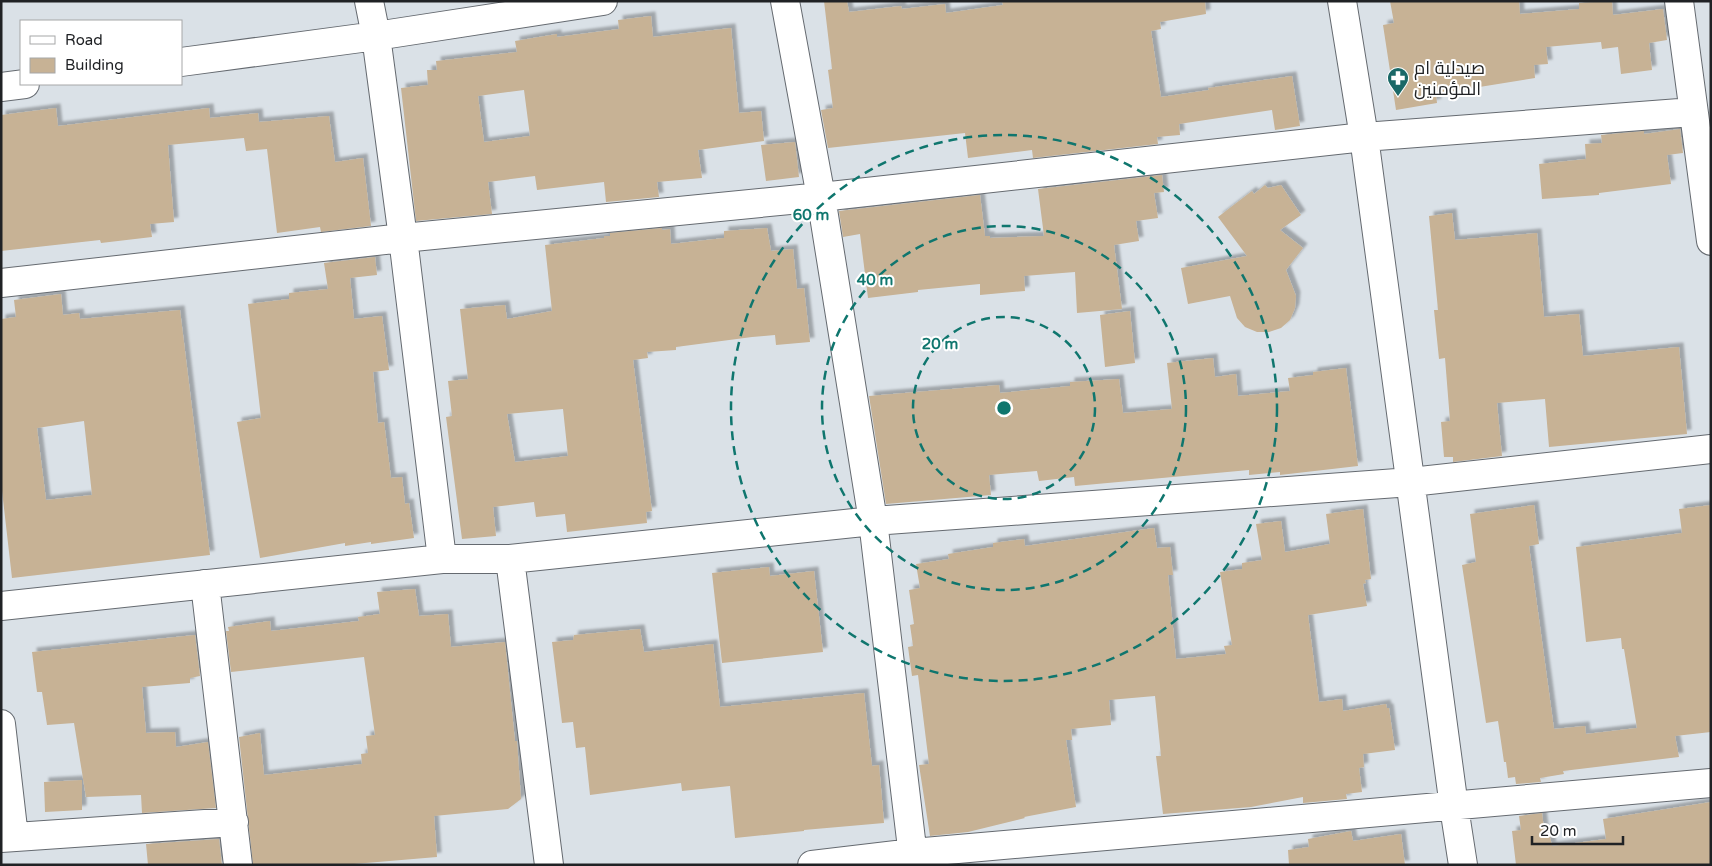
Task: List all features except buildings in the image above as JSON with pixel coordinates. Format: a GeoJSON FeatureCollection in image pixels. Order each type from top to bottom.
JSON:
{"type":"FeatureCollection","features":[{"type":"Feature","properties":{"kind":"street"},"geometry":{"type":"LineString","coordinates":[[369,1],[376,36],[403,238],[442,560]]}},
{"type":"Feature","properties":{"kind":"street"},"geometry":{"type":"LineString","coordinates":[[182,62],[376,36],[603,1]]}},
{"type":"Feature","properties":{"kind":"street"},"geometry":{"type":"LineString","coordinates":[[785,1],[821,197],[873,521],[914,859]]}},
{"type":"Feature","properties":{"kind":"street"},"geometry":{"type":"LineString","coordinates":[[1342,1],[1364,137],[1463,865]]}},
{"type":"Feature","properties":{"kind":"street"},"geometry":{"type":"LineString","coordinates":[[1679,1],[1711,241]]}},
{"type":"Feature","properties":{"kind":"street"},"geometry":{"type":"LineString","coordinates":[[1,87],[20,85]]}},
{"type":"Feature","properties":{"kind":"street"},"geometry":{"type":"LineString","coordinates":[[1,283],[403,238],[821,197],[1364,137],[1693,112]]}},
{"type":"Feature","properties":{"kind":"street"},"geometry":{"type":"LineString","coordinates":[[1,606],[442,560],[510,559],[873,521],[1411,482],[1711,449]]}},
{"type":"Feature","properties":{"kind":"street"},"geometry":{"type":"LineString","coordinates":[[510,559],[549,865]]}},
{"type":"Feature","properties":{"kind":"street"},"geometry":{"type":"LineString","coordinates":[[205,584],[238,865]]}},
{"type":"Feature","properties":{"kind":"street"},"geometry":{"type":"LineString","coordinates":[[1,724],[8,838],[234,822]]}},
{"type":"Feature","properties":{"kind":"street"},"geometry":{"type":"LineString","coordinates":[[812,865],[914,859],[1711,783]]}},
{"type":"Feature","properties":{"kind":"place","name":"صيدلية ام المؤمنين"},"geometry":{"type":"Point","coordinates":[1398,97]}}]}
